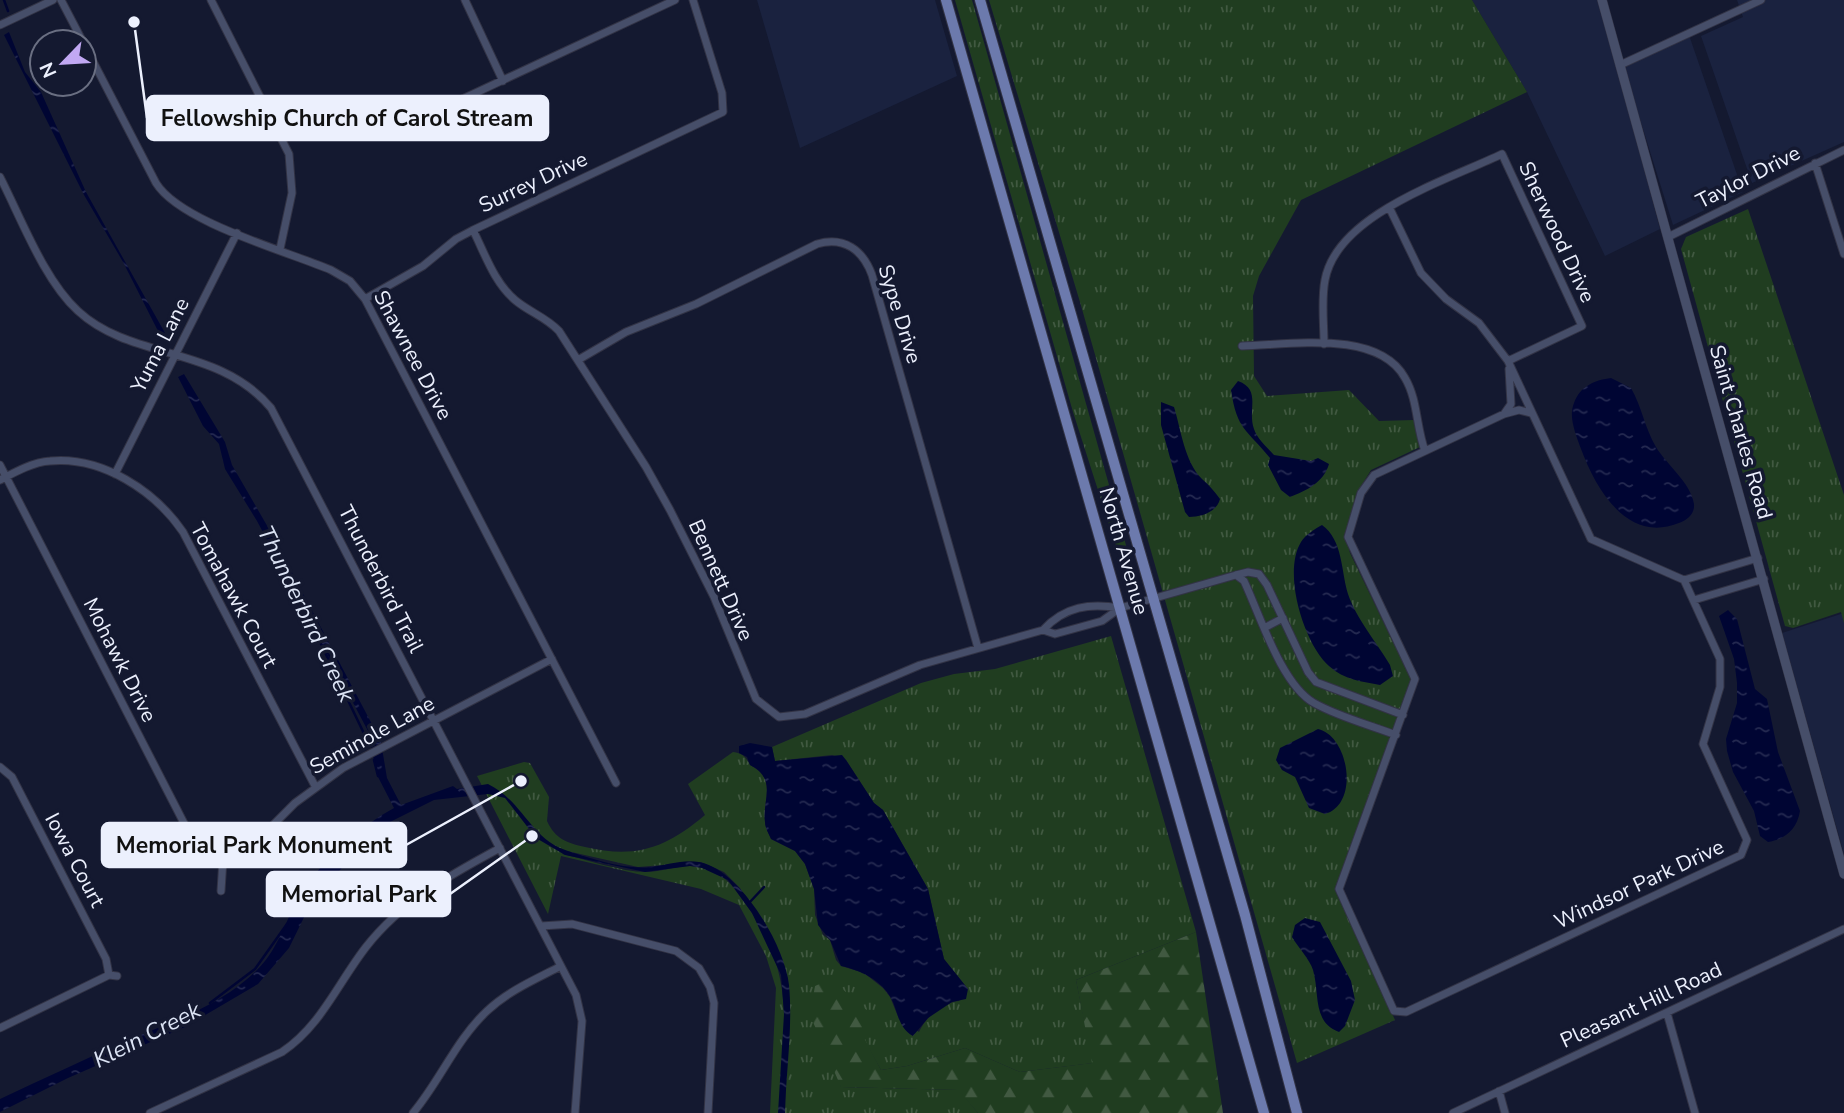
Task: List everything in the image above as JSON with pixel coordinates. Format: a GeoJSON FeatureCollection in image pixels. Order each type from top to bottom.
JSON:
{"type":"FeatureCollection","features":[{"type":"Feature","properties":{"kind":"main road","name":"North Avenue"},"geometry":{"type":"LineString","coordinates":[[946,0],[1264,1113]]}},
{"type":"Feature","properties":{"kind":"main road","name":"North Avenue"},"geometry":{"type":"LineString","coordinates":[[980,0],[1245,915],[1297,1113]]}},
{"type":"Feature","properties":{"kind":"street"},"geometry":{"type":"LineString","coordinates":[[0,25],[53,0]]}},
{"type":"Feature","properties":{"kind":"street","name":"Shawnee Drive"},"geometry":{"type":"LineString","coordinates":[[61,0],[76,28]]}},
{"type":"Feature","properties":{"kind":"street"},"geometry":{"type":"LineString","coordinates":[[211,0],[289,154],[292,193],[279,249]]}},
{"type":"Feature","properties":{"kind":"street"},"geometry":{"type":"LineString","coordinates":[[465,0],[503,81]]}},
{"type":"Feature","properties":{"kind":"street"},"geometry":{"type":"LineString","coordinates":[[413,122],[675,0]]}},
{"type":"Feature","properties":{"kind":"street","name":"Surrey Drive"},"geometry":{"type":"LineString","coordinates":[[365,299],[423,266],[456,239],[473,230],[723,112],[722,93],[692,0]]}},
{"type":"Feature","properties":{"kind":"street","name":"Saint Charles Road"},"geometry":{"type":"LineString","coordinates":[[1602,0],[1844,874]]}},
{"type":"Feature","properties":{"kind":"street"},"geometry":{"type":"LineString","coordinates":[[1620,65],[1761,0]]}},
{"type":"Feature","properties":{"kind":"street","name":"Shawnee Drive"},"geometry":{"type":"LineString","coordinates":[[98,70],[163,193],[188,213],[344,277],[365,299],[616,783]]}},
{"type":"Feature","properties":{"kind":"street","name":"Taylor Drive"},"geometry":{"type":"LineString","coordinates":[[1668,237],[1844,150]]}},
{"type":"Feature","properties":{"kind":"street","name":"Sherwood Drive"},"geometry":{"type":"LineString","coordinates":[[1389,207],[1502,154],[1582,326],[1508,361]]}},
{"type":"Feature","properties":{"kind":"street"},"geometry":{"type":"LineString","coordinates":[[1815,163],[1844,254]]}},
{"type":"Feature","properties":{"kind":"street","name":"Thunderbird Trail"},"geometry":{"type":"LineString","coordinates":[[0,177],[55,282],[78,311],[110,332],[236,376],[258,393],[271,408],[541,926],[582,1013],[575,1113]]}},
{"type":"Feature","properties":{"kind":"street"},"geometry":{"type":"LineString","coordinates":[[1324,344],[1324,280],[1331,261],[1341,244],[1356,228],[1389,207],[1421,273],[1446,299],[1479,323],[1508,361],[1591,539],[1684,580],[1758,558]]}},
{"type":"Feature","properties":{"kind":"street","name":"Bennett Drive"},"geometry":{"type":"LineString","coordinates":[[473,230],[507,292],[552,324],[578,360],[670,510],[714,597],[753,693],[766,710],[779,716],[800,716],[920,665],[1043,630],[1054,618],[1093,604],[1120,608]]}},
{"type":"Feature","properties":{"kind":"street","name":"Yuma Lane"},"geometry":{"type":"LineString","coordinates":[[115,474],[237,233]]}},
{"type":"Feature","properties":{"kind":"street","name":"Sype Drive"},"geometry":{"type":"LineString","coordinates":[[578,360],[626,332],[696,304],[817,244],[832,241],[854,247],[864,257],[872,275],[978,648]]}},
{"type":"Feature","properties":{"kind":"street"},"geometry":{"type":"LineString","coordinates":[[1242,346],[1324,344],[1364,347],[1392,361],[1405,377],[1413,397],[1425,451]]}},
{"type":"Feature","properties":{"kind":"street"},"geometry":{"type":"LineString","coordinates":[[1504,414],[1511,404],[1508,361]]}},
{"type":"Feature","properties":{"kind":"street","name":"Windsor Park Drive"},"geometry":{"type":"LineString","coordinates":[[1531,414],[1519,410],[1504,414],[1374,475],[1366,482],[1348,537],[1415,679],[1339,889],[1394,1011],[1406,1012],[1741,855],[1747,840],[1703,744],[1720,687],[1720,659],[1684,580]]}},
{"type":"Feature","properties":{"kind":"street","name":"Tomahawk Court"},"geometry":{"type":"LineString","coordinates":[[3,478],[48,461],[84,464],[115,474],[153,498],[183,532],[315,786]]}},
{"type":"Feature","properties":{"kind":"street","name":"Mohawk Drive"},"geometry":{"type":"LineString","coordinates":[[0,465],[3,478],[187,829],[199,846],[223,859]]}},
{"type":"Feature","properties":{"kind":"street"},"geometry":{"type":"LineString","coordinates":[[1120,608],[1248,572],[1259,575],[1308,672],[1316,682],[1403,715]]}},
{"type":"Feature","properties":{"kind":"street"},"geometry":{"type":"LineString","coordinates":[[1236,575],[1244,581],[1293,683],[1302,694],[1315,704],[1396,735]]}},
{"type":"Feature","properties":{"kind":"street"},"geometry":{"type":"LineString","coordinates":[[1694,600],[1763,579]]}},
{"type":"Feature","properties":{"kind":"street","name":"Bennett Drive"},"geometry":{"type":"LineString","coordinates":[[1043,630],[1055,634],[1102,621],[1120,608]]}},
{"type":"Feature","properties":{"kind":"street"},"geometry":{"type":"LineString","coordinates":[[1266,627],[1283,618]]}},
{"type":"Feature","properties":{"kind":"street","name":"Seminole Lane"},"geometry":{"type":"LineString","coordinates":[[223,859],[235,856],[254,845],[280,816],[315,786],[343,768],[552,659]]}},
{"type":"Feature","properties":{"kind":"street","name":"Iowa Court"},"geometry":{"type":"LineString","coordinates":[[0,767],[12,778],[113,975],[0,1028]]}},
{"type":"Feature","properties":{"kind":"street"},"geometry":{"type":"LineString","coordinates":[[150,1113],[298,1042],[317,1021],[366,947],[399,912],[432,886],[500,848]]}},
{"type":"Feature","properties":{"kind":"street"},"geometry":{"type":"LineString","coordinates":[[221,891],[223,859]]}},
{"type":"Feature","properties":{"kind":"street"},"geometry":{"type":"LineString","coordinates":[[541,926],[572,924],[676,951],[699,968],[710,987],[714,1003],[708,1113]]}},
{"type":"Feature","properties":{"kind":"street","name":"Pleasant Hill Road"},"geometry":{"type":"LineString","coordinates":[[1453,1113],[1844,929]]}},
{"type":"Feature","properties":{"kind":"street"},"geometry":{"type":"LineString","coordinates":[[413,1113],[486,1011],[513,992],[561,966]]}},
{"type":"Feature","properties":{"kind":"street"},"geometry":{"type":"LineString","coordinates":[[1667,1013],[1695,1113]]}},
{"type":"Feature","properties":{"kind":"street"},"geometry":{"type":"LineString","coordinates":[[1499,1091],[1505,1113]]}},
{"type":"Feature","properties":{"kind":"shaded area"},"geometry":{"type":"Polygon","coordinates":[[[757,0],[935,0],[957,76],[800,148],[757,0]]]}},
{"type":"Feature","properties":{"kind":"shaded area"},"geometry":{"type":"Polygon","coordinates":[[[1472,0],[1599,0],[1660,229],[1605,256],[1527,92],[1472,0]]]}},
{"type":"Feature","properties":{"kind":"shaded area"},"geometry":{"type":"Polygon","coordinates":[[[1737,0],[1844,0],[1844,142],[1752,183],[1701,36],[1743,17],[1737,0]]]}},
{"type":"Feature","properties":{"kind":"shaded area"},"geometry":{"type":"Polygon","coordinates":[[[1689,35],[1743,192],[1673,225],[1623,65],[1689,35]]]}},
{"type":"Feature","properties":{"kind":"shaded area"},"geometry":{"type":"Polygon","coordinates":[[[1844,613],[1844,854],[1782,633],[1844,613]]]}},
{"type":"Feature","properties":{"kind":"green space"},"geometry":{"type":"Polygon","coordinates":[[[955,0],[972,0],[1135,577],[1130,578],[1122,565],[1073,412],[955,0]]]}},
{"type":"Feature","properties":{"kind":"green space"},"geometry":{"type":"Polygon","coordinates":[[[989,0],[1472,0],[1527,92],[1301,200],[1259,276],[1253,296],[1254,376],[1267,396],[1349,390],[1379,421],[1414,420],[1420,447],[1371,470],[1358,491],[1345,534],[1350,553],[1411,679],[1336,891],[1395,1020],[1297,1063],[1080,302],[989,0]]]}},
{"type":"Feature","properties":{"kind":"green space"},"geometry":{"type":"Polygon","coordinates":[[[1748,209],[1844,495],[1844,623],[1841,612],[1793,628],[1785,626],[1681,249],[1686,237],[1748,209]]]}},
{"type":"Feature","properties":{"kind":"green space"},"geometry":{"type":"Polygon","coordinates":[[[1111,636],[1196,932],[1076,980],[1093,1063],[1020,1072],[965,1048],[907,1066],[881,1070],[831,980],[841,1087],[959,1090],[978,1113],[785,1113],[788,979],[774,943],[740,888],[724,872],[701,862],[638,867],[567,851],[562,854],[636,871],[653,872],[697,866],[718,874],[734,888],[763,932],[781,982],[784,1030],[779,1113],[770,1113],[776,988],[766,956],[739,905],[701,889],[561,856],[548,914],[477,776],[524,762],[530,763],[549,797],[547,821],[558,836],[567,842],[585,847],[620,852],[635,851],[650,848],[677,836],[705,815],[688,784],[733,752],[741,754],[764,777],[767,791],[765,822],[771,839],[795,851],[805,864],[814,889],[815,915],[823,935],[830,940],[836,960],[841,966],[864,973],[883,988],[899,1019],[919,1032],[935,1012],[947,1004],[959,1001],[968,989],[944,959],[928,889],[883,810],[874,803],[846,760],[832,755],[775,761],[772,747],[921,683],[954,674],[995,669],[1111,636]]]}},
{"type":"Feature","properties":{"kind":"green space"},"geometry":{"type":"Polygon","coordinates":[[[1196,932],[1223,1113],[978,1113],[958,1090],[841,1087],[810,1015],[815,986],[831,979],[871,1014],[862,1034],[881,1070],[907,1066],[965,1048],[1020,1072],[1092,1063],[1076,980],[1196,932]]]}},
{"type":"Feature","properties":{"kind":"water"},"geometry":{"type":"Polygon","coordinates":[[[9,32],[28,76],[28,83],[4,35],[9,32]]]}},
{"type":"Feature","properties":{"kind":"water"},"geometry":{"type":"Polygon","coordinates":[[[36,98],[44,98],[86,192],[165,333],[160,335],[123,262],[84,195],[36,98]]]}},
{"type":"Feature","properties":{"kind":"water"},"geometry":{"type":"Polygon","coordinates":[[[184,374],[225,442],[232,465],[269,529],[374,728],[381,742],[387,778],[401,805],[453,786],[457,789],[488,784],[510,800],[555,846],[631,867],[699,862],[730,879],[744,894],[770,931],[786,969],[789,985],[790,1032],[785,1113],[778,1113],[784,1014],[781,975],[752,913],[728,880],[702,868],[690,866],[645,872],[565,855],[536,838],[505,798],[488,794],[434,800],[376,829],[311,903],[289,948],[258,984],[185,1027],[68,1078],[0,1112],[0,1099],[196,1011],[242,983],[269,956],[296,903],[326,862],[353,837],[394,808],[377,775],[368,731],[257,521],[225,469],[219,444],[203,426],[178,377],[184,374]]]}},
{"type":"Feature","properties":{"kind":"water"},"geometry":{"type":"Polygon","coordinates":[[[1611,378],[1631,388],[1656,447],[1684,481],[1692,496],[1693,511],[1682,522],[1660,527],[1644,526],[1629,519],[1605,496],[1587,465],[1573,426],[1572,408],[1584,388],[1599,380],[1611,378]]]}},
{"type":"Feature","properties":{"kind":"water"},"geometry":{"type":"Polygon","coordinates":[[[1238,381],[1250,389],[1252,395],[1252,422],[1255,433],[1274,455],[1311,461],[1318,458],[1329,464],[1314,485],[1290,497],[1281,490],[1268,465],[1270,458],[1244,428],[1236,414],[1231,390],[1238,381]]]}},
{"type":"Feature","properties":{"kind":"water"},"geometry":{"type":"Polygon","coordinates":[[[1161,402],[1174,407],[1191,463],[1220,499],[1216,507],[1203,515],[1189,517],[1185,512],[1161,425],[1161,402]]]}},
{"type":"Feature","properties":{"kind":"water"},"geometry":{"type":"Polygon","coordinates":[[[1322,525],[1329,531],[1338,547],[1352,603],[1390,665],[1393,676],[1380,685],[1353,679],[1335,671],[1321,657],[1304,626],[1295,589],[1296,555],[1303,539],[1322,525]]]}},
{"type":"Feature","properties":{"kind":"water"},"geometry":{"type":"Polygon","coordinates":[[[1728,610],[1737,619],[1755,689],[1767,699],[1778,752],[1800,811],[1789,832],[1780,839],[1768,842],[1760,836],[1754,811],[1733,772],[1727,751],[1726,739],[1737,703],[1734,659],[1719,616],[1728,610]]]}},
{"type":"Feature","properties":{"kind":"water"},"geometry":{"type":"Polygon","coordinates":[[[1318,729],[1329,734],[1337,744],[1346,770],[1343,797],[1336,808],[1325,814],[1309,808],[1295,777],[1282,770],[1276,760],[1280,748],[1318,729]]]}},
{"type":"Feature","properties":{"kind":"water"},"geometry":{"type":"Polygon","coordinates":[[[750,743],[772,747],[775,761],[842,755],[874,803],[883,810],[928,889],[944,959],[968,989],[966,999],[952,1002],[928,1018],[913,1036],[901,1024],[891,998],[882,986],[863,973],[841,966],[830,940],[818,925],[814,889],[805,864],[795,851],[771,839],[766,829],[767,791],[764,777],[750,765],[747,757],[739,753],[739,746],[750,743]]]}},
{"type":"Feature","properties":{"kind":"water"},"geometry":{"type":"Polygon","coordinates":[[[1305,918],[1320,922],[1351,981],[1355,1000],[1345,1026],[1339,1032],[1330,1027],[1321,1014],[1313,970],[1292,937],[1295,925],[1305,918]]]}},
{"type":"Feature","properties":{"kind":"waterway","name":"Thunderbird Creek"},"geometry":{"type":"LineString","coordinates":[[4,0],[8,11]]}},
{"type":"Feature","properties":{"kind":"waterway","name":"Thunderbird Creek"},"geometry":{"type":"LineString","coordinates":[[281,568],[293,590]]}},
{"type":"Feature","properties":{"kind":"waterway","name":"Thunderbird Creek"},"geometry":{"type":"LineString","coordinates":[[309,619],[370,746]]}},
{"type":"Feature","properties":{"kind":"waterway","name":"Thunderbird Creek"},"geometry":{"type":"LineString","coordinates":[[374,760],[378,776]]}},
{"type":"Feature","properties":{"kind":"waterway"},"geometry":{"type":"LineString","coordinates":[[749,903],[764,887]]}},
{"type":"Feature","properties":{"kind":"waterway","name":"Klein Creek"},"geometry":{"type":"LineString","coordinates":[[210,1003],[255,969],[287,924]]}},
{"type":"Feature","properties":{"kind":"place","name":"Fellowship Church of Carol Stream"},"geometry":{"type":"Point","coordinates":[134,22]}},
{"type":"Feature","properties":{"kind":"place","name":"Memorial Park Monument"},"geometry":{"type":"Point","coordinates":[521,781]}},
{"type":"Feature","properties":{"kind":"place","name":"Memorial Park"},"geometry":{"type":"Point","coordinates":[532,836]}}]}
